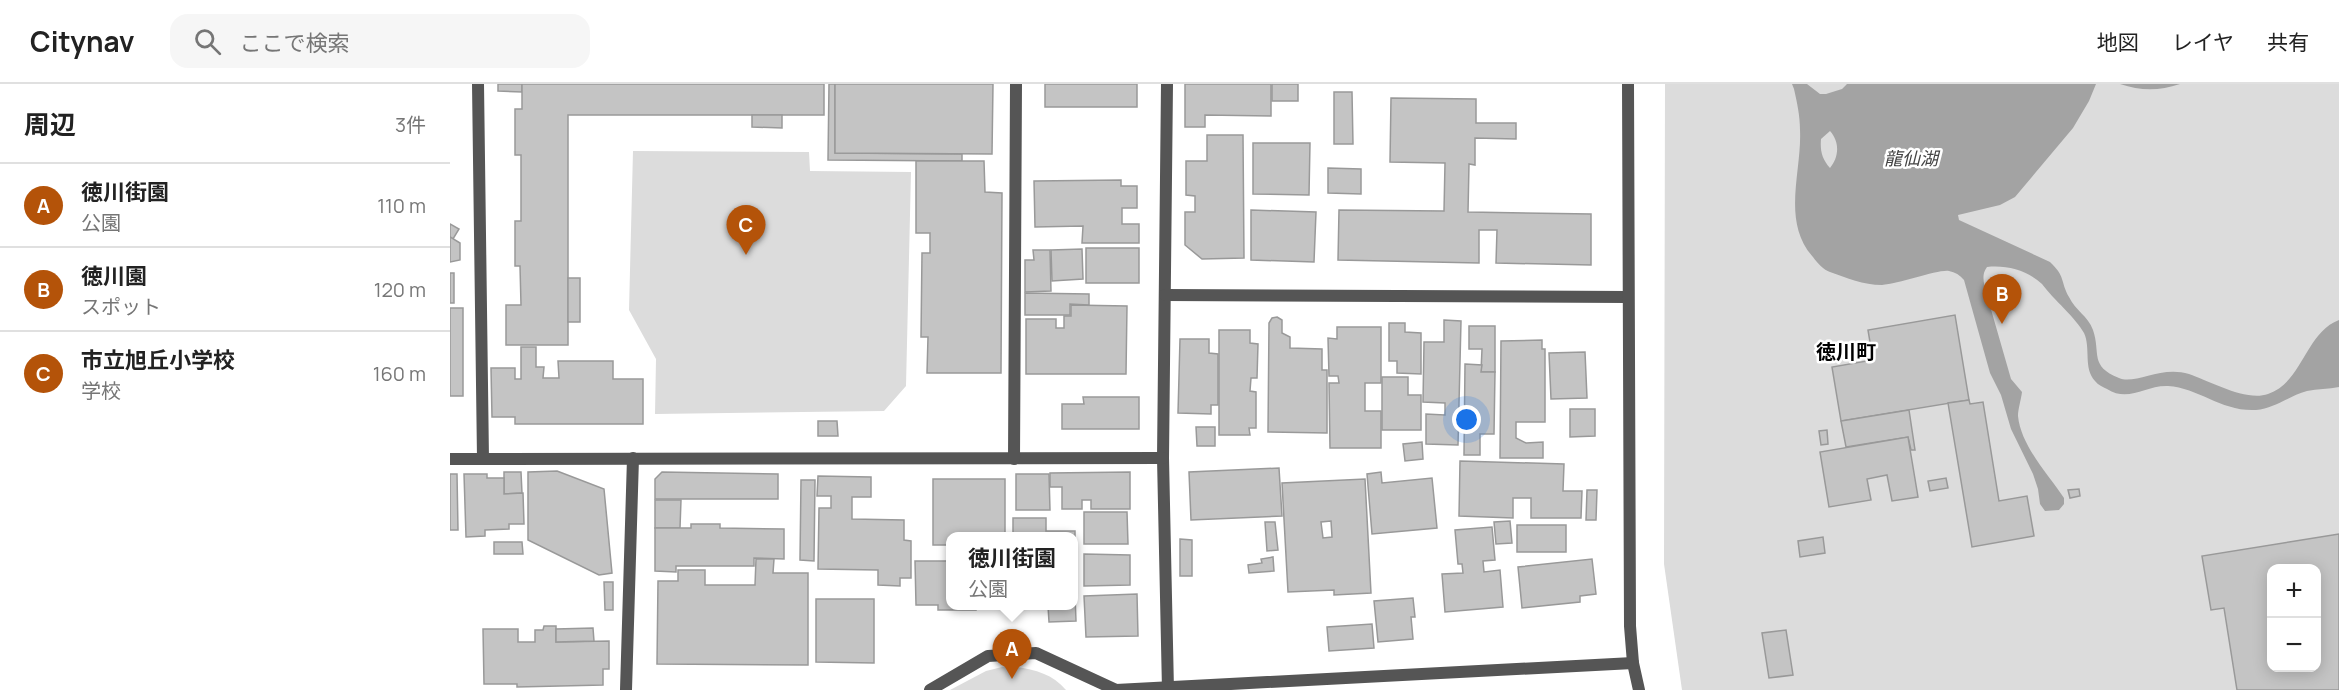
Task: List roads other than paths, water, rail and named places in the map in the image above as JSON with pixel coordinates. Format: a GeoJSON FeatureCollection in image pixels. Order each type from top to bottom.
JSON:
{"type":"FeatureCollection","features":[{"type":"Feature","properties":{"kind":"street"},"geometry":{"type":"LineString","coordinates":[[478,84],[483,459]]}},
{"type":"Feature","properties":{"kind":"street"},"geometry":{"type":"LineString","coordinates":[[1014,459],[1016,84]]}},
{"type":"Feature","properties":{"kind":"street"},"geometry":{"type":"LineString","coordinates":[[1167,84],[1163,458],[1168,688]]}},
{"type":"Feature","properties":{"kind":"street"},"geometry":{"type":"LineString","coordinates":[[1628,84],[1630,626],[1633,663],[1639,690]]}},
{"type":"Feature","properties":{"kind":"street"},"geometry":{"type":"LineString","coordinates":[[1165,294],[1627,297]]}},
{"type":"Feature","properties":{"kind":"street"},"geometry":{"type":"LineString","coordinates":[[626,690],[633,458]]}},
{"type":"Feature","properties":{"kind":"street"},"geometry":{"type":"LineString","coordinates":[[450,459],[1163,458]]}},
{"type":"Feature","properties":{"kind":"street"},"geometry":{"type":"LineString","coordinates":[[930,690],[988,656],[1036,653],[1116,690],[1633,663]]}},
{"type":"Feature","properties":{"kind":"water","name":"龍仙湖"},"geometry":{"type":"Polygon","coordinates":[[[1792,84],[1807,84],[1820,94],[1826,94],[1842,89],[1847,84],[2096,84],[2073,128],[2015,197],[2000,205],[1958,215],[1959,220],[2050,262],[2061,275],[2072,302],[2091,325],[2100,364],[2103,369],[2119,378],[2133,379],[2159,373],[2179,372],[2239,393],[2259,396],[2268,394],[2280,388],[2289,379],[2318,335],[2339,320],[2339,387],[2307,391],[2256,410],[2244,410],[2221,404],[2190,391],[2168,386],[2130,394],[2115,393],[2099,385],[2091,376],[2084,333],[2042,284],[2030,275],[2016,270],[1987,267],[1984,276],[1986,292],[2011,379],[2022,392],[2018,413],[2020,427],[2030,449],[2064,498],[2064,504],[2059,510],[2045,511],[2040,504],[2033,474],[2011,429],[2001,395],[1990,373],[1964,280],[1953,272],[1944,271],[1889,284],[1875,285],[1825,270],[1816,262],[1803,243],[1795,212],[1800,130],[1792,84]],[[1830,131],[1821,139],[1822,155],[1830,168],[1837,150],[1830,131]]]}},
{"type":"Feature","properties":{"kind":"water"},"geometry":{"type":"Polygon","coordinates":[[[2120,84],[2180,84],[2150,89],[2120,84]]]}},
{"type":"Feature","properties":{"kind":"place","name":"市立旭丘小学校"},"geometry":{"type":"Point","coordinates":[746,255]}},
{"type":"Feature","properties":{"kind":"place","name":"徳川園"},"geometry":{"type":"Point","coordinates":[2002,324]}},
{"type":"Feature","properties":{"kind":"place","name":"徳川街園"},"geometry":{"type":"Point","coordinates":[1012,679]}},
{"type":"Feature","properties":{"kind":"district","name":"徳川町"},"geometry":{"type":"Point","coordinates":[1846,351]}}]}
